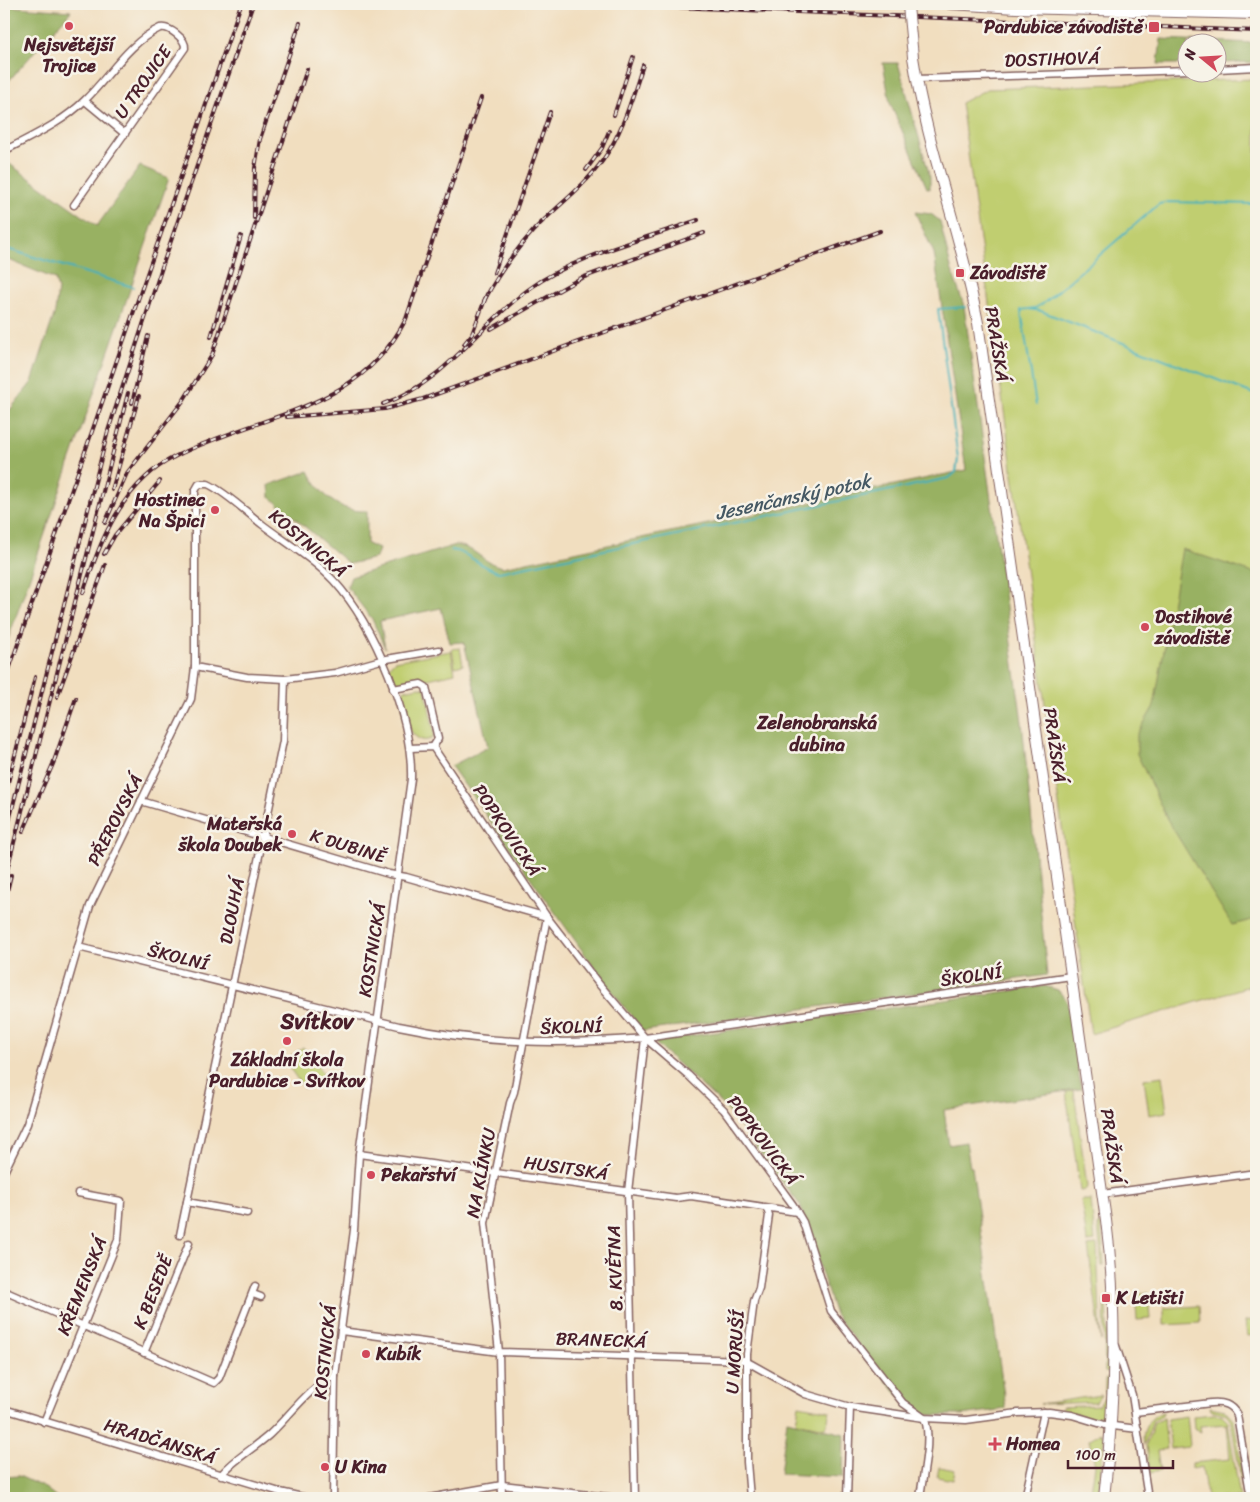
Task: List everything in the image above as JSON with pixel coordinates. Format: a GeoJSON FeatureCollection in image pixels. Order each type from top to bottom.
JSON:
{"type":"FeatureCollection","features":[{"type":"Feature","properties":{"kind":"main road","name":"PRAŽSKÁ"},"geometry":{"type":"LineString","coordinates":[[908,4],[917,79],[978,322],[1110,1252],[1114,1333],[1112,1426],[1104,1498]]}},
{"type":"Feature","properties":{"kind":"main road"},"geometry":{"type":"LineString","coordinates":[[950,4],[1256,14]]}},
{"type":"Feature","properties":{"kind":"main road"},"geometry":{"type":"LineString","coordinates":[[1018,4],[1054,8]]}},
{"type":"Feature","properties":{"kind":"street","name":"U TROJICE"},"geometry":{"type":"LineString","coordinates":[[4,151],[60,121],[85,101],[139,42],[160,28],[170,30],[186,46],[74,205]]}},
{"type":"Feature","properties":{"kind":"street"},"geometry":{"type":"LineString","coordinates":[[1228,68],[1256,67]]}},
{"type":"Feature","properties":{"kind":"street","name":"DOSTIHOVÁ"},"geometry":{"type":"LineString","coordinates":[[917,79],[1178,70]]}},
{"type":"Feature","properties":{"kind":"street"},"geometry":{"type":"LineString","coordinates":[[85,101],[125,134]]}},
{"type":"Feature","properties":{"kind":"street","name":"PŘEROVSKÁ"},"geometry":{"type":"LineString","coordinates":[[4,1172],[27,1124],[96,891],[189,707],[195,667],[195,491],[199,484],[208,484]]}},
{"type":"Feature","properties":{"kind":"street","name":"KOSTNICKÁ"},"geometry":{"type":"LineString","coordinates":[[208,484],[322,569],[335,582],[365,625],[381,660],[405,723],[410,748],[411,779],[359,1154],[354,1230],[335,1376],[333,1498]]}},
{"type":"Feature","properties":{"kind":"street"},"geometry":{"type":"LineString","coordinates":[[195,667],[247,677],[285,679],[334,673],[381,660],[439,650]]}},
{"type":"Feature","properties":{"kind":"street","name":"DLOUHÁ"},"geometry":{"type":"LineString","coordinates":[[180,1235],[283,741],[285,679]]}},
{"type":"Feature","properties":{"kind":"street"},"geometry":{"type":"LineString","coordinates":[[393,689],[422,684],[426,687],[438,739],[433,747],[410,748]]}},
{"type":"Feature","properties":{"kind":"street","name":"POPKOVICKÁ"},"geometry":{"type":"LineString","coordinates":[[433,747],[547,917],[598,983],[645,1038],[688,1075],[724,1110],[798,1212],[833,1314],[893,1392],[912,1411],[924,1418]]}},
{"type":"Feature","properties":{"kind":"street","name":"K DUBINĚ"},"geometry":{"type":"LineString","coordinates":[[141,801],[547,917]]}},
{"type":"Feature","properties":{"kind":"street","name":"NA KLÍNKU"},"geometry":{"type":"LineString","coordinates":[[502,1498],[499,1352],[485,1228],[547,917]]}},
{"type":"Feature","properties":{"kind":"street","name":"ŠKOLNÍ"},"geometry":{"type":"LineString","coordinates":[[78,948],[232,986],[451,1036],[523,1043],[576,1043],[645,1038],[1071,976]]}},
{"type":"Feature","properties":{"kind":"street","name":"8. KVĚTNA"},"geometry":{"type":"LineString","coordinates":[[635,1498],[628,1192],[645,1038]]}},
{"type":"Feature","properties":{"kind":"street","name":"HUSITSKÁ"},"geometry":{"type":"LineString","coordinates":[[359,1154],[628,1192],[676,1198],[691,1196],[760,1206],[767,1209],[798,1212]]}},
{"type":"Feature","properties":{"kind":"street"},"geometry":{"type":"LineString","coordinates":[[1102,1194],[1256,1173]]}},
{"type":"Feature","properties":{"kind":"street","name":"KŘEMENSKÁ"},"geometry":{"type":"LineString","coordinates":[[44,1422],[118,1240],[122,1205],[117,1200],[78,1193]]}},
{"type":"Feature","properties":{"kind":"street"},"geometry":{"type":"LineString","coordinates":[[778,1209],[788,1198]]}},
{"type":"Feature","properties":{"kind":"street"},"geometry":{"type":"LineString","coordinates":[[186,1202],[236,1208],[247,1213]]}},
{"type":"Feature","properties":{"kind":"street","name":"U MORUŠÍ"},"geometry":{"type":"LineString","coordinates":[[750,1498],[747,1462],[747,1360],[754,1301],[759,1288],[769,1215],[767,1209]]}},
{"type":"Feature","properties":{"kind":"street","name":"K BESEDĚ"},"geometry":{"type":"LineString","coordinates":[[144,1353],[189,1242]]}},
{"type":"Feature","properties":{"kind":"street","name":"K BESEDĚ"},"geometry":{"type":"LineString","coordinates":[[4,1291],[215,1383],[255,1286]]}},
{"type":"Feature","properties":{"kind":"street"},"geometry":{"type":"LineString","coordinates":[[253,1294],[261,1297]]}},
{"type":"Feature","properties":{"kind":"street","name":"BRANECKÁ"},"geometry":{"type":"LineString","coordinates":[[341,1331],[499,1352],[747,1360],[806,1394],[850,1407],[924,1418]]}},
{"type":"Feature","properties":{"kind":"street"},"geometry":{"type":"LineString","coordinates":[[1114,1333],[1117,1348],[1130,1384],[1148,1498]]}},
{"type":"Feature","properties":{"kind":"street"},"geometry":{"type":"LineString","coordinates":[[221,1475],[231,1464],[273,1431],[324,1381],[335,1376]]}},
{"type":"Feature","properties":{"kind":"street"},"geometry":{"type":"LineString","coordinates":[[1135,1412],[1211,1403],[1221,1403],[1231,1407],[1238,1415],[1251,1498]]}},
{"type":"Feature","properties":{"kind":"street"},"geometry":{"type":"LineString","coordinates":[[847,1498],[850,1407]]}},
{"type":"Feature","properties":{"kind":"street","name":"HRADČANSKÁ"},"geometry":{"type":"LineString","coordinates":[[4,1409],[221,1475],[280,1495],[307,1498]]}},
{"type":"Feature","properties":{"kind":"street"},"geometry":{"type":"LineString","coordinates":[[1025,1498],[1044,1412]]}},
{"type":"Feature","properties":{"kind":"street"},"geometry":{"type":"LineString","coordinates":[[920,1498],[927,1436],[927,1424],[924,1418],[970,1420],[1018,1413],[1044,1412],[1063,1413],[1112,1426],[1138,1429]]}},
{"type":"Feature","properties":{"kind":"street"},"geometry":{"type":"LineString","coordinates":[[429,1498],[502,1485],[616,1498]]}},
{"type":"Feature","properties":{"kind":"green space"},"geometry":{"type":"Polygon","coordinates":[[[4,6],[71,11],[6,84],[4,145],[4,6]]]}},
{"type":"Feature","properties":{"kind":"green space"},"geometry":{"type":"Polygon","coordinates":[[[1161,39],[1178,40],[1178,64],[1158,64],[1161,39]]]}},
{"type":"Feature","properties":{"kind":"green space"},"geometry":{"type":"Polygon","coordinates":[[[1228,42],[1256,43],[1256,62],[1228,63],[1228,42]]]}},
{"type":"Feature","properties":{"kind":"green space"},"geometry":{"type":"Polygon","coordinates":[[[883,63],[898,63],[930,177],[930,189],[927,188],[890,103],[883,63]]]}},
{"type":"Feature","properties":{"kind":"green space","name":"Dostihové závodiště"},"geometry":{"type":"Polygon","coordinates":[[[1256,79],[1256,984],[1091,1034],[961,103],[987,89],[1178,82],[1228,82],[1228,80],[1256,79]]]}},
{"type":"Feature","properties":{"kind":"green space"},"geometry":{"type":"Polygon","coordinates":[[[4,160],[97,226],[140,166],[169,178],[4,651],[4,424],[9,411],[32,382],[55,312],[58,289],[55,279],[4,258],[4,160]]]}},
{"type":"Feature","properties":{"kind":"green space"},"geometry":{"type":"Polygon","coordinates":[[[915,212],[931,214],[940,221],[951,268],[964,306],[1022,722],[1047,975],[643,1031],[601,977],[451,766],[488,747],[464,642],[450,643],[441,608],[380,621],[385,648],[372,619],[347,587],[351,577],[456,545],[470,549],[489,562],[503,567],[966,470],[934,253],[915,212]]]}},
{"type":"Feature","properties":{"kind":"green space"},"geometry":{"type":"Polygon","coordinates":[[[309,471],[319,488],[332,501],[348,509],[367,511],[367,544],[379,549],[376,558],[349,564],[270,497],[269,485],[309,471]]]}},
{"type":"Feature","properties":{"kind":"green space"},"geometry":{"type":"Polygon","coordinates":[[[1182,549],[1256,574],[1256,919],[1232,925],[1167,819],[1137,754],[1137,735],[1154,706],[1182,549]]]}},
{"type":"Feature","properties":{"kind":"green space"},"geometry":{"type":"Polygon","coordinates":[[[460,648],[463,665],[455,667],[452,649],[460,648]]]}},
{"type":"Feature","properties":{"kind":"green space"},"geometry":{"type":"Polygon","coordinates":[[[451,651],[455,673],[402,685],[395,682],[388,668],[394,661],[451,651]]]}},
{"type":"Feature","properties":{"kind":"green space"},"geometry":{"type":"Polygon","coordinates":[[[419,687],[425,688],[434,731],[433,738],[425,740],[417,738],[411,732],[402,704],[404,690],[419,687]]]}},
{"type":"Feature","properties":{"kind":"green space"},"geometry":{"type":"Polygon","coordinates":[[[1045,986],[1058,990],[1067,1001],[1081,1089],[944,1110],[949,1145],[966,1142],[970,1167],[972,1167],[1006,1409],[961,1415],[927,1415],[913,1408],[896,1393],[835,1315],[800,1205],[725,1107],[653,1041],[1045,986]]]}},
{"type":"Feature","properties":{"kind":"green space"},"geometry":{"type":"Polygon","coordinates":[[[303,1047],[324,1075],[304,1089],[285,1061],[303,1047]]]}},
{"type":"Feature","properties":{"kind":"green space"},"geometry":{"type":"Polygon","coordinates":[[[1162,1076],[1167,1112],[1149,1115],[1144,1079],[1162,1076]]]}},
{"type":"Feature","properties":{"kind":"green space"},"geometry":{"type":"Polygon","coordinates":[[[1074,1091],[1087,1186],[1086,1190],[1080,1191],[1066,1092],[1074,1091]]]}},
{"type":"Feature","properties":{"kind":"green space"},"geometry":{"type":"Polygon","coordinates":[[[1081,1200],[1091,1200],[1095,1241],[1087,1242],[1081,1200]]]}},
{"type":"Feature","properties":{"kind":"green space"},"geometry":{"type":"Polygon","coordinates":[[[1101,1223],[1104,1266],[1102,1266],[1098,1226],[1101,1223]]]}},
{"type":"Feature","properties":{"kind":"green space"},"geometry":{"type":"Polygon","coordinates":[[[1097,1245],[1101,1341],[1088,1246],[1097,1245]]]}},
{"type":"Feature","properties":{"kind":"green space"},"geometry":{"type":"Polygon","coordinates":[[[1135,1293],[1148,1293],[1150,1319],[1137,1320],[1135,1293]]]}},
{"type":"Feature","properties":{"kind":"green space"},"geometry":{"type":"Polygon","coordinates":[[[1104,1300],[1106,1300],[1109,1373],[1105,1372],[1104,1300]]]}},
{"type":"Feature","properties":{"kind":"green space"},"geometry":{"type":"Polygon","coordinates":[[[1199,1306],[1200,1323],[1164,1325],[1164,1308],[1199,1306]]]}},
{"type":"Feature","properties":{"kind":"green space"},"geometry":{"type":"Polygon","coordinates":[[[1256,1319],[1256,1335],[1247,1336],[1245,1321],[1256,1319]]]}},
{"type":"Feature","properties":{"kind":"green space"},"geometry":{"type":"Polygon","coordinates":[[[1109,1378],[1105,1414],[1094,1418],[1062,1411],[1062,1407],[1099,1405],[1105,1397],[1105,1379],[1109,1378]]]}},
{"type":"Feature","properties":{"kind":"green space"},"geometry":{"type":"Polygon","coordinates":[[[1101,1395],[1096,1402],[1040,1404],[1101,1395]]]}},
{"type":"Feature","properties":{"kind":"green space"},"geometry":{"type":"Polygon","coordinates":[[[799,1405],[830,1411],[826,1428],[796,1422],[799,1405]]]}},
{"type":"Feature","properties":{"kind":"green space"},"geometry":{"type":"Polygon","coordinates":[[[1210,1407],[1225,1410],[1234,1420],[1247,1498],[1244,1498],[1231,1421],[1226,1414],[1211,1410],[1210,1407]]]}},
{"type":"Feature","properties":{"kind":"green space"},"geometry":{"type":"Polygon","coordinates":[[[1163,1412],[1162,1416],[1153,1421],[1144,1445],[1143,1440],[1147,1425],[1153,1417],[1163,1412]]]}},
{"type":"Feature","properties":{"kind":"green space"},"geometry":{"type":"Polygon","coordinates":[[[1215,1414],[1222,1416],[1228,1422],[1240,1498],[1207,1498],[1202,1467],[1192,1469],[1192,1463],[1230,1459],[1227,1424],[1200,1426],[1201,1432],[1194,1428],[1193,1416],[1215,1414]]]}},
{"type":"Feature","properties":{"kind":"green space"},"geometry":{"type":"Polygon","coordinates":[[[1187,1416],[1190,1445],[1188,1447],[1171,1449],[1167,1419],[1187,1416]]]}},
{"type":"Feature","properties":{"kind":"green space"},"geometry":{"type":"Polygon","coordinates":[[[1164,1418],[1167,1449],[1157,1450],[1160,1471],[1150,1473],[1146,1446],[1154,1423],[1164,1418]]]}},
{"type":"Feature","properties":{"kind":"green space"},"geometry":{"type":"Polygon","coordinates":[[[787,1420],[844,1434],[843,1477],[780,1474],[787,1420]]]}},
{"type":"Feature","properties":{"kind":"green space"},"geometry":{"type":"Polygon","coordinates":[[[1099,1433],[1102,1434],[1104,1439],[1098,1498],[1090,1498],[1095,1465],[1089,1440],[1099,1433]]]}},
{"type":"Feature","properties":{"kind":"green space"},"geometry":{"type":"Polygon","coordinates":[[[939,1467],[955,1470],[953,1480],[937,1477],[939,1467]]]}},
{"type":"Feature","properties":{"kind":"green space"},"geometry":{"type":"Polygon","coordinates":[[[19,1476],[45,1488],[58,1498],[4,1498],[4,1477],[19,1476]]]}},
{"type":"Feature","properties":{"kind":"waterway","name":"Jesenčanský potok"},"geometry":{"type":"LineString","coordinates":[[1036,405],[1021,310],[1035,308],[1044,303],[1159,204],[1168,202],[1256,204]]}},
{"type":"Feature","properties":{"kind":"waterway","name":"Jesenčanský potok"},"geometry":{"type":"LineString","coordinates":[[4,248],[133,287]]}},
{"type":"Feature","properties":{"kind":"waterway","name":"Jesenčanský potok"},"geometry":{"type":"LineString","coordinates":[[451,550],[464,554],[499,572],[949,478],[956,472],[958,459],[938,309],[965,307]]}},
{"type":"Feature","properties":{"kind":"waterway"},"geometry":{"type":"LineString","coordinates":[[1029,309],[1041,311],[1256,395]]}},
{"type":"Feature","properties":{"kind":"railway"},"geometry":{"type":"LineString","coordinates":[[4,684],[241,4]]}},
{"type":"Feature","properties":{"kind":"railway"},"geometry":{"type":"LineString","coordinates":[[4,841],[108,431],[164,261],[253,4]]}},
{"type":"Feature","properties":{"kind":"railway"},"geometry":{"type":"LineString","coordinates":[[602,4],[1256,31]]}},
{"type":"Feature","properties":{"kind":"railway"},"geometry":{"type":"LineString","coordinates":[[254,218],[255,168],[260,139],[300,23]]}},
{"type":"Feature","properties":{"kind":"railway"},"geometry":{"type":"LineString","coordinates":[[614,115],[633,57]]}},
{"type":"Feature","properties":{"kind":"railway"},"geometry":{"type":"LineString","coordinates":[[484,301],[501,272],[527,238],[596,170],[603,160],[622,126],[643,65]]}},
{"type":"Feature","properties":{"kind":"railway"},"geometry":{"type":"LineString","coordinates":[[105,523],[127,473],[183,401],[212,355],[307,69]]}},
{"type":"Feature","properties":{"kind":"railway"},"geometry":{"type":"LineString","coordinates":[[83,593],[100,546],[115,516],[134,489],[153,471],[175,456],[191,449],[294,411],[321,399],[345,386],[368,368],[389,347],[406,319],[481,98]]}},
{"type":"Feature","properties":{"kind":"railway"},"geometry":{"type":"LineString","coordinates":[[494,273],[550,112]]}},
{"type":"Feature","properties":{"kind":"railway"},"geometry":{"type":"LineString","coordinates":[[586,170],[602,148],[609,131]]}},
{"type":"Feature","properties":{"kind":"railway"},"geometry":{"type":"LineString","coordinates":[[383,404],[425,382],[443,368],[511,304],[547,277],[588,258],[633,241],[698,220]]}},
{"type":"Feature","properties":{"kind":"railway"},"geometry":{"type":"LineString","coordinates":[[287,417],[385,409],[423,399],[880,231]]}},
{"type":"Feature","properties":{"kind":"railway"},"geometry":{"type":"LineString","coordinates":[[491,329],[579,279],[704,233]]}},
{"type":"Feature","properties":{"kind":"railway"},"geometry":{"type":"LineString","coordinates":[[211,337],[241,236]]}},
{"type":"Feature","properties":{"kind":"railway"},"geometry":{"type":"LineString","coordinates":[[464,344],[472,334],[487,294]]}},
{"type":"Feature","properties":{"kind":"railway"},"geometry":{"type":"LineString","coordinates":[[132,403],[148,336]]}},
{"type":"Feature","properties":{"kind":"railway"},"geometry":{"type":"LineString","coordinates":[[4,882],[128,393]]}},
{"type":"Feature","properties":{"kind":"railway"},"geometry":{"type":"LineString","coordinates":[[112,490],[139,396]]}},
{"type":"Feature","properties":{"kind":"railway"},"geometry":{"type":"LineString","coordinates":[[104,554],[115,535],[160,481]]}},
{"type":"Feature","properties":{"kind":"railway"},"geometry":{"type":"LineString","coordinates":[[57,697],[105,565]]}},
{"type":"Feature","properties":{"kind":"railway"},"geometry":{"type":"LineString","coordinates":[[4,798],[35,677]]}},
{"type":"Feature","properties":{"kind":"railway"},"geometry":{"type":"LineString","coordinates":[[23,832],[53,764],[76,698]]}},
{"type":"Feature","properties":{"kind":"railway"},"geometry":{"type":"LineString","coordinates":[[4,904],[11,875]]}},
{"type":"Feature","properties":{"kind":"place","name":"Nejsvětější Trojice"},"geometry":{"type":"Point","coordinates":[69,26]}},
{"type":"Feature","properties":{"kind":"place","name":"Pardubice závodiště"},"geometry":{"type":"Point","coordinates":[1154,27]}},
{"type":"Feature","properties":{"kind":"place","name":"Závodiště"},"geometry":{"type":"Point","coordinates":[960,273]}},
{"type":"Feature","properties":{"kind":"place","name":"Hostinec Na Špici"},"geometry":{"type":"Point","coordinates":[215,510]}},
{"type":"Feature","properties":{"kind":"place","name":"Dostihové závodiště"},"geometry":{"type":"Point","coordinates":[1145,627]}},
{"type":"Feature","properties":{"kind":"place","name":"Mateřská škola Doubek"},"geometry":{"type":"Point","coordinates":[292,834]}},
{"type":"Feature","properties":{"kind":"place","name":"Základní škola Pardubice - Svítkov"},"geometry":{"type":"Point","coordinates":[287,1041]}},
{"type":"Feature","properties":{"kind":"place","name":"Pekařství"},"geometry":{"type":"Point","coordinates":[371,1175]}},
{"type":"Feature","properties":{"kind":"place","name":"K Letišti"},"geometry":{"type":"Point","coordinates":[1106,1298]}},
{"type":"Feature","properties":{"kind":"place","name":"Kubík"},"geometry":{"type":"Point","coordinates":[366,1354]}},
{"type":"Feature","properties":{"kind":"place","name":"Homea"},"geometry":{"type":"Point","coordinates":[995,1444]}},
{"type":"Feature","properties":{"kind":"place","name":"U Kina"},"geometry":{"type":"Point","coordinates":[325,1467]}},
{"type":"Feature","properties":{"kind":"district","name":"Zelenobranská dubina"},"geometry":{"type":"Point","coordinates":[817,733]}},
{"type":"Feature","properties":{"kind":"district","name":"Svítkov"},"geometry":{"type":"Point","coordinates":[317,1021]}}]}
